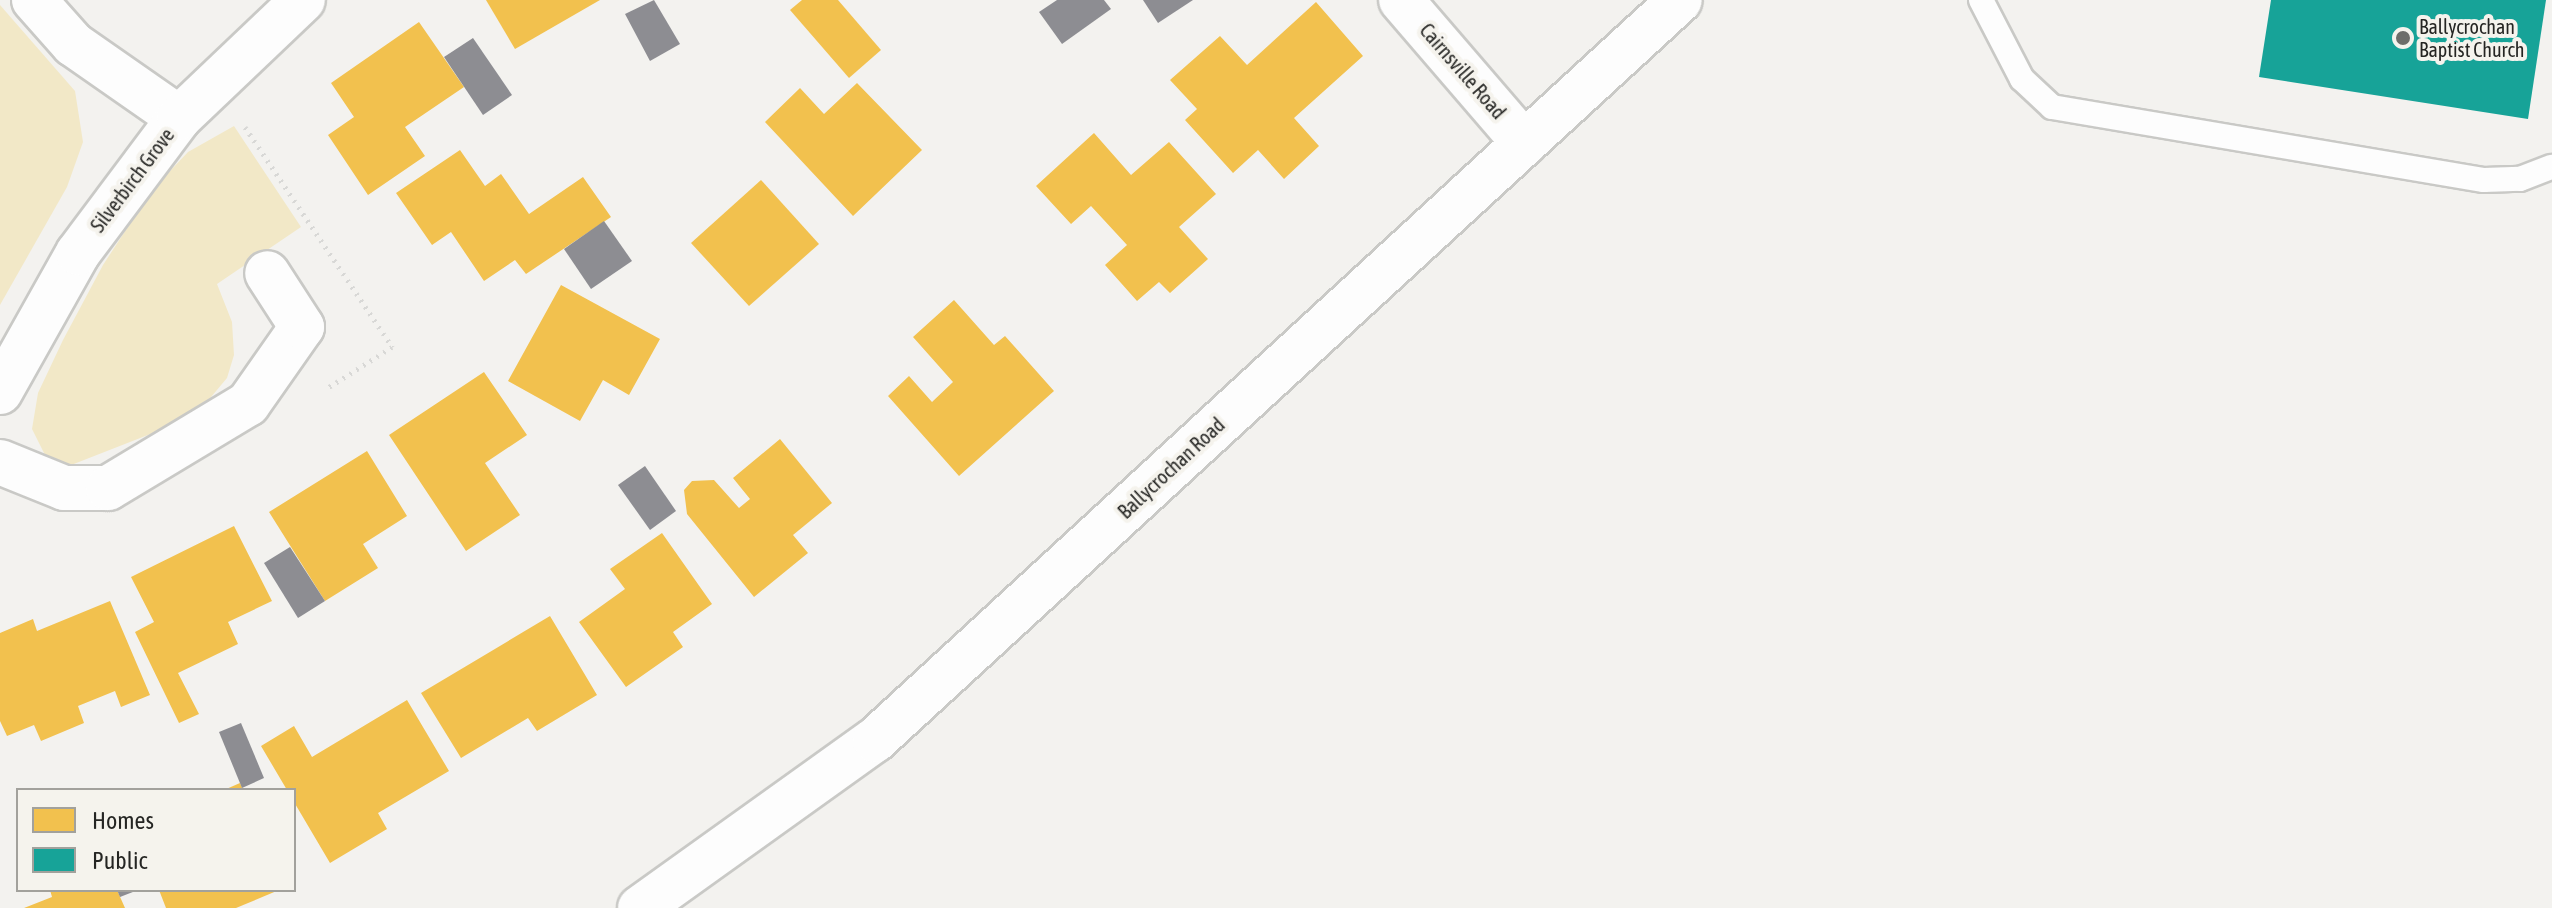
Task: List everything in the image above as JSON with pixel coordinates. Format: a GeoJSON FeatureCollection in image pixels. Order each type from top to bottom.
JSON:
{"type":"FeatureCollection","features":[{"type":"Feature","properties":{"kind":"street"},"geometry":{"type":"LineString","coordinates":[[34,0],[73,44],[179,118]]}},
{"type":"Feature","properties":{"kind":"street","name":"Silverbirch Grove"},"geometry":{"type":"LineString","coordinates":[[0,392],[78,253],[179,118],[303,0]]}},
{"type":"Feature","properties":{"kind":"street","name":"Cairnsville Road"},"geometry":{"type":"LineString","coordinates":[[1401,0],[1524,143]]}},
{"type":"Feature","properties":{"kind":"street","name":"Ballycrochan Road"},"geometry":{"type":"LineString","coordinates":[[640,908],[875,740],[1680,0]]}},
{"type":"Feature","properties":{"kind":"street"},"geometry":{"type":"LineString","coordinates":[[0,462],[64,488],[108,488],[248,404],[302,327],[267,273]]}},
{"type":"Feature","properties":{"kind":"lane"},"geometry":{"type":"LineString","coordinates":[[1981,0],[2022,79],[2052,107],[2484,180],[2520,179],[2552,167]]}},
{"type":"Feature","properties":{"kind":"shaded area"},"geometry":{"type":"Polygon","coordinates":[[[0,5],[75,91],[83,142],[67,187],[0,305],[0,5]]]}},
{"type":"Feature","properties":{"kind":"shaded area"},"geometry":{"type":"Polygon","coordinates":[[[234,126],[301,227],[217,284],[232,322],[234,355],[227,378],[206,403],[176,424],[61,469],[48,461],[32,429],[38,393],[63,340],[103,265],[152,190],[188,152],[234,126]]]}},
{"type":"Feature","properties":{"kind":"building: Homes"},"geometry":{"type":"Polygon","coordinates":[[[486,0],[600,0],[515,49],[486,0]]]}},
{"type":"Feature","properties":{"kind":"building: Homes"},"geometry":{"type":"Polygon","coordinates":[[[802,0],[838,0],[881,50],[849,78],[790,10],[802,0]]]}},
{"type":"Feature","properties":{"kind":"building: Homes"},"geometry":{"type":"Polygon","coordinates":[[[1316,2],[1363,56],[1294,118],[1319,146],[1284,179],[1258,150],[1233,173],[1185,120],[1197,109],[1170,80],[1220,36],[1247,65],[1316,2]]]}},
{"type":"Feature","properties":{"kind":"building: Homes"},"geometry":{"type":"Polygon","coordinates":[[[419,22],[464,87],[405,127],[425,156],[368,195],[328,135],[354,117],[331,83],[419,22]]]}},
{"type":"Feature","properties":{"kind":"building: Homes"},"geometry":{"type":"Polygon","coordinates":[[[857,83],[922,150],[853,216],[765,122],[800,88],[824,114],[857,83]]]}},
{"type":"Feature","properties":{"kind":"building: Homes"},"geometry":{"type":"Polygon","coordinates":[[[1094,133],[1131,175],[1169,142],[1216,194],[1179,227],[1208,259],[1170,293],[1159,282],[1137,301],[1105,265],[1127,245],[1091,206],[1071,224],[1036,186],[1094,133]]]}},
{"type":"Feature","properties":{"kind":"building: Homes"},"geometry":{"type":"Polygon","coordinates":[[[460,150],[485,186],[501,174],[529,214],[583,177],[611,217],[526,274],[515,260],[484,281],[451,232],[432,245],[396,193],[460,150]]]}},
{"type":"Feature","properties":{"kind":"building: Homes"},"geometry":{"type":"Polygon","coordinates":[[[761,180],[819,244],[749,306],[691,243],[761,180]]]}},
{"type":"Feature","properties":{"kind":"building: Homes"},"geometry":{"type":"Polygon","coordinates":[[[561,285],[660,339],[629,395],[603,380],[580,421],[508,381],[561,285]]]}},
{"type":"Feature","properties":{"kind":"building: Homes"},"geometry":{"type":"Polygon","coordinates":[[[954,300],[994,345],[1005,336],[1054,391],[959,476],[888,396],[909,376],[932,402],[953,382],[913,337],[954,300]]]}},
{"type":"Feature","properties":{"kind":"building: Homes"},"geometry":{"type":"Polygon","coordinates":[[[484,372],[527,435],[485,463],[520,515],[466,551],[389,435],[484,372]]]}},
{"type":"Feature","properties":{"kind":"building: Homes"},"geometry":{"type":"Polygon","coordinates":[[[780,439],[832,503],[793,535],[808,553],[754,597],[687,514],[684,490],[692,481],[714,480],[739,508],[750,499],[733,478],[780,439]]]}},
{"type":"Feature","properties":{"kind":"building: Homes"},"geometry":{"type":"Polygon","coordinates":[[[367,451],[407,516],[363,544],[378,568],[325,601],[269,512],[367,451]]]}},
{"type":"Feature","properties":{"kind":"building: Homes"},"geometry":{"type":"Polygon","coordinates":[[[234,526],[272,601],[228,622],[238,644],[178,673],[199,714],[179,723],[135,632],[154,622],[131,577],[234,526]]]}},
{"type":"Feature","properties":{"kind":"building: Homes"},"geometry":{"type":"Polygon","coordinates":[[[662,533],[712,604],[673,632],[683,647],[626,687],[579,622],[625,589],[610,569],[662,533]]]}},
{"type":"Feature","properties":{"kind":"building: Homes"},"geometry":{"type":"Polygon","coordinates":[[[110,601],[150,695],[121,707],[115,691],[78,706],[84,723],[41,741],[34,725],[7,736],[0,721],[0,633],[33,619],[37,631],[110,601]]]}},
{"type":"Feature","properties":{"kind":"building: Homes"},"geometry":{"type":"Polygon","coordinates":[[[550,616],[597,695],[537,731],[528,718],[461,758],[421,693],[550,616]]]}},
{"type":"Feature","properties":{"kind":"building: Homes"},"geometry":{"type":"Polygon","coordinates":[[[407,700],[449,771],[378,813],[387,829],[330,863],[296,805],[296,788],[286,788],[261,746],[294,726],[312,757],[407,700]]]}},
{"type":"Feature","properties":{"kind":"building: Homes"},"geometry":{"type":"Polygon","coordinates":[[[51,892],[118,892],[125,908],[24,908],[52,897],[51,892]]]}},
{"type":"Feature","properties":{"kind":"building: Homes"},"geometry":{"type":"Polygon","coordinates":[[[160,892],[274,892],[236,908],[166,908],[160,892]]]}},
{"type":"Feature","properties":{"kind":"building: Public","name":"Ballycrochan Baptist Church"},"geometry":{"type":"Polygon","coordinates":[[[2271,0],[2546,0],[2528,119],[2259,77],[2271,0]]]}},
{"type":"Feature","properties":{"kind":"building: Industry"},"geometry":{"type":"Polygon","coordinates":[[[654,0],[680,44],[650,61],[625,14],[654,0]]]}},
{"type":"Feature","properties":{"kind":"building: Industry"},"geometry":{"type":"Polygon","coordinates":[[[1057,0],[1104,0],[1111,9],[1062,44],[1039,12],[1057,0]]]}},
{"type":"Feature","properties":{"kind":"building: Industry"},"geometry":{"type":"Polygon","coordinates":[[[1143,0],[1193,0],[1158,23],[1143,0]]]}},
{"type":"Feature","properties":{"kind":"building: Industry"},"geometry":{"type":"Polygon","coordinates":[[[473,38],[512,95],[483,115],[444,57],[473,38]]]}},
{"type":"Feature","properties":{"kind":"building: Industry"},"geometry":{"type":"Polygon","coordinates":[[[604,221],[632,261],[591,289],[564,249],[604,221]]]}},
{"type":"Feature","properties":{"kind":"building: Industry"},"geometry":{"type":"Polygon","coordinates":[[[645,466],[676,511],[650,530],[618,485],[645,466]]]}},
{"type":"Feature","properties":{"kind":"building: Industry"},"geometry":{"type":"Polygon","coordinates":[[[290,547],[325,601],[298,618],[264,563],[290,547]]]}},
{"type":"Feature","properties":{"kind":"building: Industry"},"geometry":{"type":"Polygon","coordinates":[[[241,723],[264,778],[242,788],[219,732],[241,723]]]}},
{"type":"Feature","properties":{"kind":"place","name":"Ballycrochan Baptist Church"},"geometry":{"type":"Point","coordinates":[2403,38]}}]}
